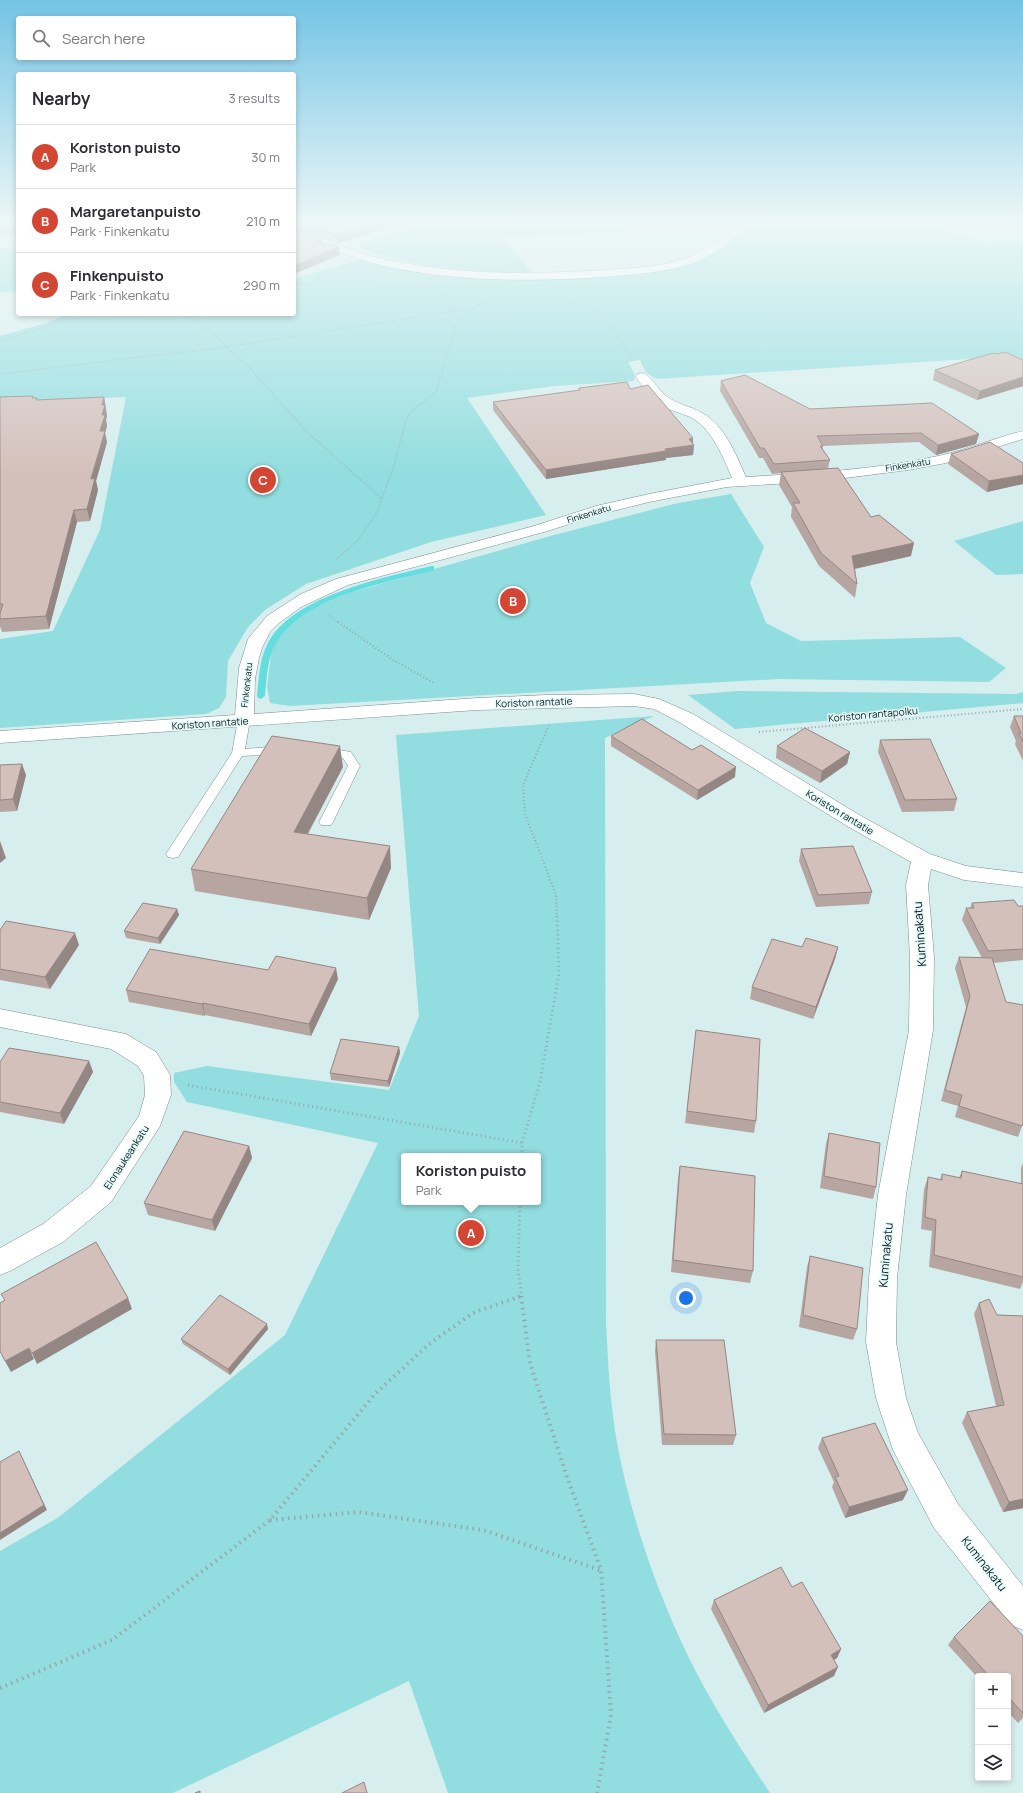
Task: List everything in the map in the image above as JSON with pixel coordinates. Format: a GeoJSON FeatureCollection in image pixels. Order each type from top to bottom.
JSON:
{"type":"FeatureCollection","features":[{"type":"Feature","properties":{"kind":"street"},"geometry":{"type":"LineString","coordinates":[[642,377],[658,397],[666,403],[701,418],[710,425],[723,443],[742,482]]}},
{"type":"Feature","properties":{"kind":"street","name":"Finkenkatu"},"geometry":{"type":"LineString","coordinates":[[244,720],[247,674],[251,655],[257,639],[275,618],[316,592],[372,573],[539,529],[601,509],[705,487],[742,482],[842,475],[908,466],[941,460],[1023,435]]}},
{"type":"Feature","properties":{"kind":"street","name":"Koriston rantatie"},"geometry":{"type":"LineString","coordinates":[[0,737],[460,705],[546,701],[634,700],[659,706],[686,718],[854,821],[922,859],[964,873],[1023,880]]}},
{"type":"Feature","properties":{"kind":"street","name":"Kuminakatu"},"geometry":{"type":"LineString","coordinates":[[922,859],[917,885],[922,957],[921,1030],[892,1195],[882,1278],[881,1342],[890,1398],[904,1439],[946,1516],[1023,1613]]}},
{"type":"Feature","properties":{"kind":"street","name":"Elonaukeankatu"},"geometry":{"type":"LineString","coordinates":[[0,1018],[118,1041],[147,1059],[157,1076],[158,1095],[151,1119],[101,1194],[53,1233],[0,1262]]}},
{"type":"Feature","properties":{"kind":"lane"},"geometry":{"type":"LineString","coordinates":[[173,854],[238,753],[244,720]]}},
{"type":"Feature","properties":{"kind":"lane"},"geometry":{"type":"LineString","coordinates":[[238,753],[295,749]]}},
{"type":"Feature","properties":{"kind":"lane"},"geometry":{"type":"LineString","coordinates":[[308,749],[347,755],[354,766],[326,822]]}},
{"type":"Feature","properties":{"kind":"path"},"geometry":{"type":"LineString","coordinates":[[0,374],[226,347],[453,310],[475,308]]}},
{"type":"Feature","properties":{"kind":"path"},"geometry":{"type":"LineString","coordinates":[[335,561],[366,531],[382,499],[398,454],[407,418],[412,410],[430,399],[436,392],[458,319],[475,308]]}},
{"type":"Feature","properties":{"kind":"path"},"geometry":{"type":"LineString","coordinates":[[587,308],[603,316],[634,361],[642,377]]}},
{"type":"Feature","properties":{"kind":"path"},"geometry":{"type":"LineString","coordinates":[[453,310],[458,319]]}},
{"type":"Feature","properties":{"kind":"path"},"geometry":{"type":"LineString","coordinates":[[0,341],[57,323],[73,316]]}},
{"type":"Feature","properties":{"kind":"path"},"geometry":{"type":"LineString","coordinates":[[188,316],[214,333],[226,347],[248,366],[307,432],[382,499]]}},
{"type":"Feature","properties":{"kind":"path"},"geometry":{"type":"LineString","coordinates":[[305,598],[393,660],[434,682],[460,705]]}},
{"type":"Feature","properties":{"kind":"path","name":"Koriston rantapolku"},"geometry":{"type":"LineString","coordinates":[[726,743],[747,734],[767,731],[1023,709]]}},
{"type":"Feature","properties":{"kind":"path"},"geometry":{"type":"LineString","coordinates":[[522,1153],[522,1143],[540,1082],[559,973],[556,895],[525,814],[523,785],[550,724]]}},
{"type":"Feature","properties":{"kind":"path"},"geometry":{"type":"LineString","coordinates":[[157,1083],[174,1082],[522,1143]]}},
{"type":"Feature","properties":{"kind":"path"},"geometry":{"type":"LineString","coordinates":[[520,1205],[518,1270],[530,1363],[567,1477],[601,1570],[611,1715],[597,1793]]}},
{"type":"Feature","properties":{"kind":"path"},"geometry":{"type":"LineString","coordinates":[[0,1688],[112,1640],[270,1520],[375,1394],[428,1344],[473,1313],[521,1296]]}},
{"type":"Feature","properties":{"kind":"path"},"geometry":{"type":"LineString","coordinates":[[270,1520],[358,1512],[483,1530],[601,1570]]}},
{"type":"Feature","properties":{"kind":"shaded area"},"geometry":{"type":"Polygon","coordinates":[[[296,308],[1023,308],[1023,359],[1014,356],[657,379],[646,373],[640,360],[628,362],[635,375],[634,381],[554,386],[467,398],[546,515],[431,542],[306,584],[265,610],[248,627],[228,661],[226,697],[219,708],[206,714],[0,728],[0,639],[53,631],[100,530],[126,397],[0,402],[0,336],[43,324],[63,316],[296,316],[296,308]]]}},
{"type":"Feature","properties":{"kind":"shaded area"},"geometry":{"type":"Polygon","coordinates":[[[731,494],[764,547],[750,583],[766,623],[801,641],[960,637],[1006,668],[989,682],[778,679],[289,706],[270,703],[267,687],[271,654],[278,632],[310,609],[349,593],[554,535],[678,503],[731,494]]]}},
{"type":"Feature","properties":{"kind":"shaded area"},"geometry":{"type":"Polygon","coordinates":[[[1023,521],[1023,574],[996,575],[954,541],[1023,521]]]}},
{"type":"Feature","properties":{"kind":"shaded area"},"geometry":{"type":"Polygon","coordinates":[[[737,691],[1016,694],[1023,692],[1023,703],[735,729],[688,695],[737,691]]]}},
{"type":"Feature","properties":{"kind":"shaded area"},"geometry":{"type":"Polygon","coordinates":[[[654,716],[605,738],[606,1322],[611,1398],[617,1443],[623,1471],[637,1526],[655,1580],[677,1632],[707,1693],[770,1793],[448,1793],[409,1681],[173,1793],[0,1793],[0,1551],[59,1517],[285,1335],[378,1143],[187,1102],[174,1082],[174,1073],[207,1066],[389,1090],[419,1016],[396,735],[654,716]]]}},
{"type":"Feature","properties":{"kind":"building"},"geometry":{"type":"Polygon","coordinates":[[[1005,352],[1023,360],[1023,377],[980,391],[935,370],[993,353],[997,354],[1005,352]]]}},
{"type":"Feature","properties":{"kind":"building"},"geometry":{"type":"Polygon","coordinates":[[[745,375],[810,409],[932,403],[979,434],[938,445],[921,433],[817,436],[823,446],[820,446],[830,460],[774,464],[764,448],[760,448],[721,381],[745,375]]]}},
{"type":"Feature","properties":{"kind":"building"},"geometry":{"type":"Polygon","coordinates":[[[627,382],[630,389],[648,385],[693,438],[689,439],[694,445],[665,449],[666,451],[546,470],[493,402],[580,390],[579,388],[627,382]]]}},
{"type":"Feature","properties":{"kind":"building"},"geometry":{"type":"Polygon","coordinates":[[[33,396],[32,398],[37,398],[36,400],[104,397],[102,405],[105,405],[102,415],[105,415],[100,431],[105,431],[91,479],[95,478],[87,509],[74,510],[46,616],[0,619],[3,604],[0,604],[0,397],[33,396]]]}},
{"type":"Feature","properties":{"kind":"building"},"geometry":{"type":"Polygon","coordinates":[[[990,442],[1023,463],[1023,475],[989,481],[951,454],[990,442]]]}},
{"type":"Feature","properties":{"kind":"building"},"geometry":{"type":"Polygon","coordinates":[[[838,468],[871,517],[879,515],[914,543],[852,556],[857,584],[821,553],[793,503],[800,503],[781,472],[838,468]]]}},
{"type":"Feature","properties":{"kind":"building"},"geometry":{"type":"Polygon","coordinates":[[[1014,716],[1023,716],[1023,742],[1019,733],[1021,733],[1014,716]]]}},
{"type":"Feature","properties":{"kind":"building"},"geometry":{"type":"Polygon","coordinates":[[[642,719],[692,750],[701,745],[736,767],[698,790],[611,736],[642,719]]]}},
{"type":"Feature","properties":{"kind":"building"},"geometry":{"type":"Polygon","coordinates":[[[805,728],[850,752],[822,771],[777,746],[805,728]]]}},
{"type":"Feature","properties":{"kind":"building"},"geometry":{"type":"Polygon","coordinates":[[[272,736],[340,746],[294,832],[390,846],[367,898],[191,869],[272,736]]]}},
{"type":"Feature","properties":{"kind":"building"},"geometry":{"type":"Polygon","coordinates":[[[930,739],[957,799],[905,800],[880,740],[930,739]]]}},
{"type":"Feature","properties":{"kind":"building"},"geometry":{"type":"Polygon","coordinates":[[[22,764],[13,799],[0,800],[0,765],[22,764]]]}},
{"type":"Feature","properties":{"kind":"building"},"geometry":{"type":"Polygon","coordinates":[[[853,846],[872,892],[818,895],[801,849],[853,846]]]}},
{"type":"Feature","properties":{"kind":"building"},"geometry":{"type":"Polygon","coordinates":[[[1014,900],[1018,906],[1023,906],[1023,949],[988,951],[966,908],[974,908],[972,903],[1014,900]]]}},
{"type":"Feature","properties":{"kind":"building"},"geometry":{"type":"Polygon","coordinates":[[[143,903],[177,909],[158,938],[124,931],[143,903]]]}},
{"type":"Feature","properties":{"kind":"building"},"geometry":{"type":"Polygon","coordinates":[[[6,921],[75,933],[45,977],[0,969],[0,930],[6,921]]]}},
{"type":"Feature","properties":{"kind":"building"},"geometry":{"type":"Polygon","coordinates":[[[806,938],[838,947],[816,1007],[752,987],[772,939],[802,947],[806,938]]]}},
{"type":"Feature","properties":{"kind":"building"},"geometry":{"type":"Polygon","coordinates":[[[150,949],[268,970],[276,956],[336,968],[309,1024],[203,1003],[126,990],[150,949]]]}},
{"type":"Feature","properties":{"kind":"building"},"geometry":{"type":"Polygon","coordinates":[[[959,957],[992,958],[1006,1002],[1023,1005],[1022,1126],[959,1106],[962,1095],[945,1090],[970,996],[959,957]]]}},
{"type":"Feature","properties":{"kind":"building"},"geometry":{"type":"Polygon","coordinates":[[[696,1030],[760,1039],[756,1121],[687,1111],[696,1030]]]}},
{"type":"Feature","properties":{"kind":"building"},"geometry":{"type":"Polygon","coordinates":[[[341,1039],[399,1047],[388,1081],[330,1073],[341,1039]]]}},
{"type":"Feature","properties":{"kind":"building"},"geometry":{"type":"Polygon","coordinates":[[[9,1048],[89,1061],[60,1113],[0,1102],[0,1062],[9,1048]]]}},
{"type":"Feature","properties":{"kind":"building"},"geometry":{"type":"Polygon","coordinates":[[[184,1131],[249,1146],[212,1220],[144,1203],[184,1131]]]}},
{"type":"Feature","properties":{"kind":"building"},"geometry":{"type":"Polygon","coordinates":[[[829,1133],[880,1143],[876,1187],[824,1176],[829,1133]]]}},
{"type":"Feature","properties":{"kind":"building"},"geometry":{"type":"Polygon","coordinates":[[[680,1166],[755,1176],[753,1271],[673,1260],[680,1166]]]}},
{"type":"Feature","properties":{"kind":"building"},"geometry":{"type":"Polygon","coordinates":[[[962,1171],[1023,1184],[1023,1277],[934,1255],[936,1220],[925,1217],[928,1177],[942,1180],[942,1174],[961,1178],[962,1171]]]}},
{"type":"Feature","properties":{"kind":"building"},"geometry":{"type":"Polygon","coordinates":[[[96,1242],[128,1298],[32,1353],[29,1348],[5,1361],[0,1351],[0,1303],[5,1300],[1,1294],[96,1242]]]}},
{"type":"Feature","properties":{"kind":"building"},"geometry":{"type":"Polygon","coordinates":[[[810,1256],[863,1268],[857,1329],[803,1315],[810,1256]]]}},
{"type":"Feature","properties":{"kind":"building"},"geometry":{"type":"Polygon","coordinates":[[[220,1295],[267,1324],[228,1369],[181,1339],[220,1295]]]}},
{"type":"Feature","properties":{"kind":"building"},"geometry":{"type":"Polygon","coordinates":[[[989,1299],[997,1315],[1023,1316],[1023,1499],[1009,1502],[967,1412],[1004,1405],[979,1303],[989,1299]]]}},
{"type":"Feature","properties":{"kind":"building"},"geometry":{"type":"Polygon","coordinates":[[[656,1340],[724,1340],[736,1435],[664,1434],[656,1340]]]}},
{"type":"Feature","properties":{"kind":"building"},"geometry":{"type":"Polygon","coordinates":[[[875,1423],[908,1490],[849,1507],[835,1477],[839,1476],[822,1438],[875,1423]]]}},
{"type":"Feature","properties":{"kind":"building"},"geometry":{"type":"Polygon","coordinates":[[[19,1451],[44,1505],[0,1533],[0,1462],[19,1451]]]}},
{"type":"Feature","properties":{"kind":"building"},"geometry":{"type":"Polygon","coordinates":[[[781,1567],[792,1587],[802,1582],[841,1649],[831,1655],[838,1667],[768,1705],[714,1600],[781,1567]]]}},
{"type":"Feature","properties":{"kind":"building"},"geometry":{"type":"Polygon","coordinates":[[[990,1601],[1023,1636],[1023,1713],[1011,1700],[1011,1673],[986,1673],[954,1637],[990,1601]]]}},
{"type":"Feature","properties":{"kind":"building"},"geometry":{"type":"Polygon","coordinates":[[[364,1782],[367,1793],[342,1793],[364,1782]]]}},
{"type":"Feature","properties":{"kind":"waterway"},"geometry":{"type":"LineString","coordinates":[[261,696],[264,666],[268,652],[274,639],[286,624],[303,612],[345,593],[368,585],[431,568]]}},
{"type":"Feature","properties":{"kind":"place","name":"Finkenpuisto"},"geometry":{"type":"Point","coordinates":[263,480]}},
{"type":"Feature","properties":{"kind":"place","name":"Margaretanpuisto"},"geometry":{"type":"Point","coordinates":[513,601]}},
{"type":"Feature","properties":{"kind":"place","name":"Koriston puisto"},"geometry":{"type":"Point","coordinates":[471,1233]}}]}
